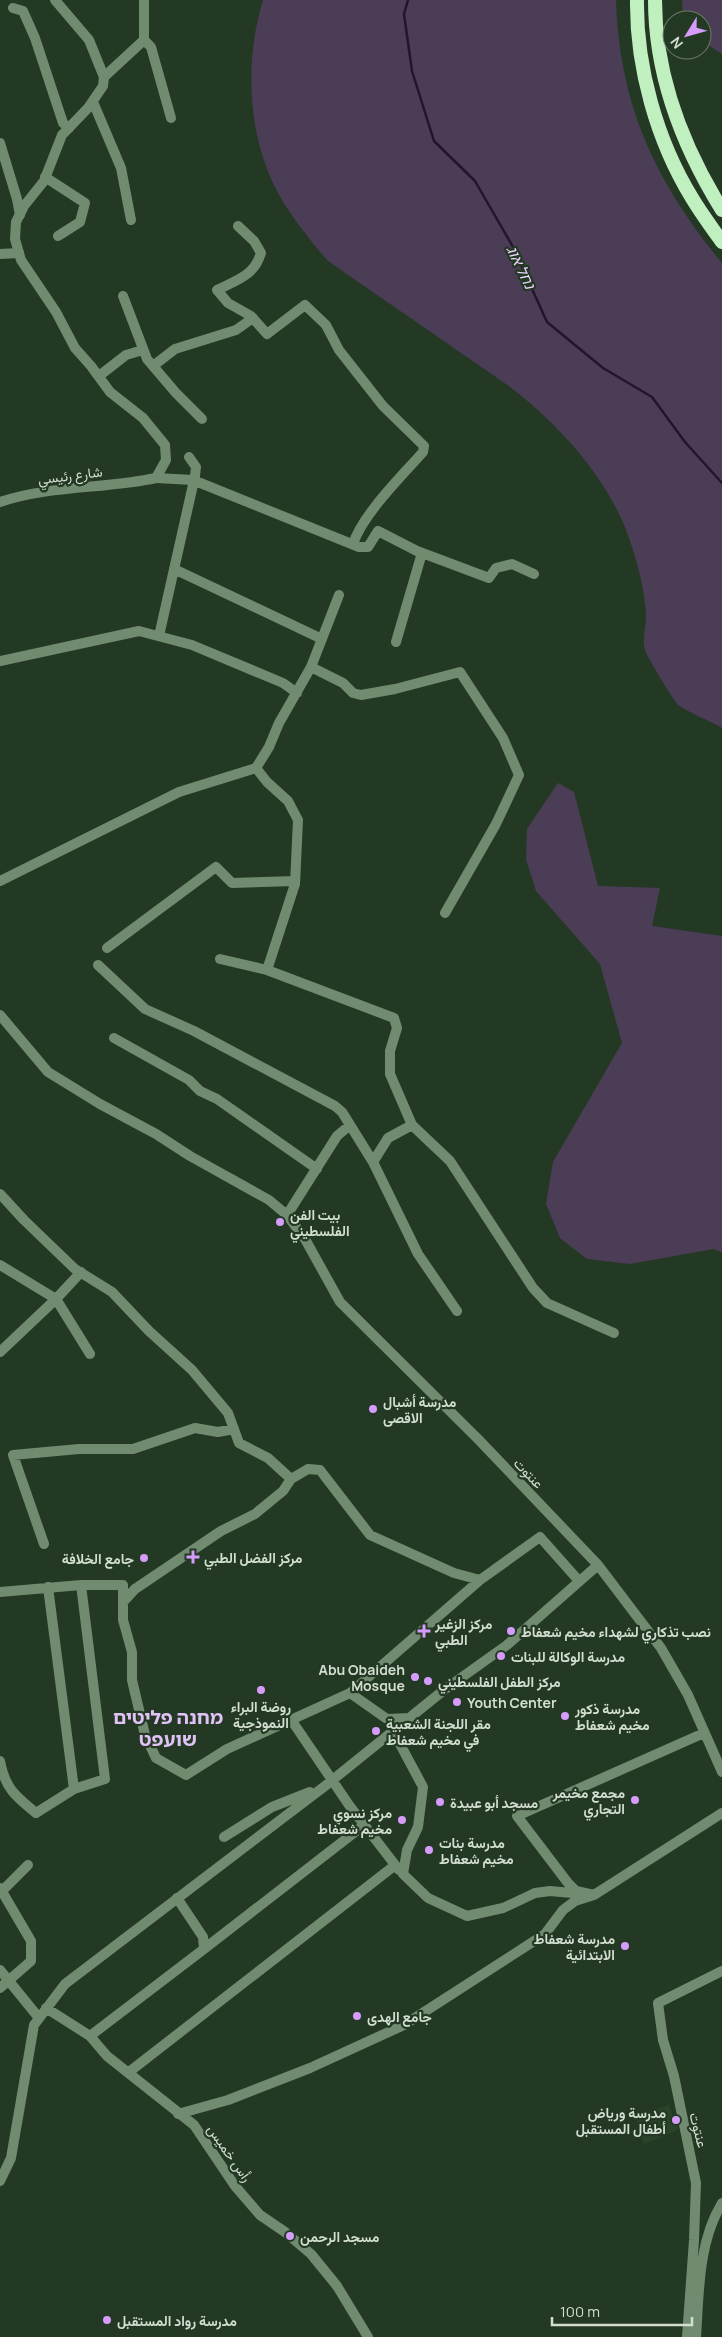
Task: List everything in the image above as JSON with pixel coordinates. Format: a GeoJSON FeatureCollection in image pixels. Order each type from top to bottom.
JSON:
{"type":"FeatureCollection","features":[{"type":"Feature","properties":{"kind":"highway"},"geometry":{"type":"LineString","coordinates":[[637,0],[644,69],[662,135],[691,197],[722,242]]}},
{"type":"Feature","properties":{"kind":"highway"},"geometry":{"type":"LineString","coordinates":[[655,0],[660,48],[677,119],[697,166],[722,210]]}},
{"type":"Feature","properties":{"kind":"street"},"geometry":{"type":"LineString","coordinates":[[55,0],[89,40],[104,77],[103,86],[93,102],[68,128],[57,146],[45,177],[16,222],[15,239],[19,253],[30,274],[56,312],[68,338],[110,392],[143,418],[165,445],[166,460],[156,478]]}},
{"type":"Feature","properties":{"kind":"street"},"geometry":{"type":"LineString","coordinates":[[144,0],[144,40],[151,47],[171,118]]}},
{"type":"Feature","properties":{"kind":"street"},"geometry":{"type":"LineString","coordinates":[[14,8],[23,11],[63,123],[68,128]]}},
{"type":"Feature","properties":{"kind":"street"},"geometry":{"type":"LineString","coordinates":[[104,77],[144,40]]}},
{"type":"Feature","properties":{"kind":"street"},"geometry":{"type":"LineString","coordinates":[[93,102],[121,168],[131,220]]}},
{"type":"Feature","properties":{"kind":"street"},"geometry":{"type":"LineString","coordinates":[[0,143],[18,199],[20,215]]}},
{"type":"Feature","properties":{"kind":"street"},"geometry":{"type":"LineString","coordinates":[[45,177],[86,203],[80,222],[58,236]]}},
{"type":"Feature","properties":{"kind":"street"},"geometry":{"type":"LineString","coordinates":[[238,226],[254,241],[261,253],[257,266],[242,278],[217,290],[228,303],[253,318],[266,334],[305,305],[326,325],[339,350],[383,406],[424,446],[423,452],[370,515],[356,535],[353,544],[368,547],[378,531],[422,553],[489,578],[496,568],[512,564],[534,574]]}},
{"type":"Feature","properties":{"kind":"street"},"geometry":{"type":"LineString","coordinates":[[0,254],[19,253]]}},
{"type":"Feature","properties":{"kind":"street"},"geometry":{"type":"LineString","coordinates":[[123,296],[143,350],[153,366],[176,394],[202,419]]}},
{"type":"Feature","properties":{"kind":"street"},"geometry":{"type":"LineString","coordinates":[[153,366],[175,349],[236,330],[253,318]]}},
{"type":"Feature","properties":{"kind":"street"},"geometry":{"type":"LineString","coordinates":[[99,376],[126,355],[143,350]]}},
{"type":"Feature","properties":{"kind":"street"},"geometry":{"type":"LineString","coordinates":[[159,636],[196,467],[189,456]]}},
{"type":"Feature","properties":{"kind":"street","name":"شارع رئيسي"},"geometry":{"type":"LineString","coordinates":[[0,502],[66,488],[144,481],[156,478],[193,480],[353,544]]}},
{"type":"Feature","properties":{"kind":"street"},"geometry":{"type":"LineString","coordinates":[[396,642],[422,553]]}},
{"type":"Feature","properties":{"kind":"street"},"geometry":{"type":"LineString","coordinates":[[174,569],[322,639]]}},
{"type":"Feature","properties":{"kind":"street"},"geometry":{"type":"LineString","coordinates":[[0,881],[179,792],[256,768],[269,747],[279,723],[311,668],[339,595]]}},
{"type":"Feature","properties":{"kind":"street"},"geometry":{"type":"LineString","coordinates":[[0,660],[139,631],[192,645],[283,683],[297,693]]}},
{"type":"Feature","properties":{"kind":"street"},"geometry":{"type":"LineString","coordinates":[[311,668],[344,683],[354,693],[361,695],[395,689],[460,672],[504,738],[519,775],[496,824],[445,913]]}},
{"type":"Feature","properties":{"kind":"street"},"geometry":{"type":"LineString","coordinates":[[256,768],[267,782],[288,801],[298,820],[295,881],[268,970]]}},
{"type":"Feature","properties":{"kind":"street"},"geometry":{"type":"LineString","coordinates":[[107,948],[216,867],[232,884],[295,881]]}},
{"type":"Feature","properties":{"kind":"street"},"geometry":{"type":"LineString","coordinates":[[220,959],[268,970],[394,1018],[397,1028],[390,1051],[390,1074],[412,1125],[450,1160],[533,1288],[547,1304],[614,1333]]}},
{"type":"Feature","properties":{"kind":"street"},"geometry":{"type":"LineString","coordinates":[[98,964],[145,1009],[194,1031],[335,1106],[342,1112],[373,1162],[418,1254],[456,1311]]}},
{"type":"Feature","properties":{"kind":"street","name":"عنتوت"},"geometry":{"type":"LineString","coordinates":[[0,1015],[48,1072],[100,1104],[156,1134],[190,1156],[270,1200],[287,1215],[305,1239],[340,1302],[478,1439],[598,1565],[661,1648],[688,1695],[722,1772]]}},
{"type":"Feature","properties":{"kind":"street"},"geometry":{"type":"LineString","coordinates":[[114,1038],[189,1080],[200,1091],[217,1099],[317,1169]]}},
{"type":"Feature","properties":{"kind":"street"},"geometry":{"type":"LineString","coordinates":[[373,1162],[388,1138],[412,1125]]}},
{"type":"Feature","properties":{"kind":"street"},"geometry":{"type":"LineString","coordinates":[[287,1215],[337,1136],[350,1126]]}},
{"type":"Feature","properties":{"kind":"street"},"geometry":{"type":"LineString","coordinates":[[0,1194],[24,1220],[81,1272],[112,1292],[149,1331],[192,1370],[228,1413],[239,1443],[268,1458],[291,1479]]}},
{"type":"Feature","properties":{"kind":"street"},"geometry":{"type":"LineString","coordinates":[[0,1265],[56,1299],[90,1354]]}},
{"type":"Feature","properties":{"kind":"street"},"geometry":{"type":"LineString","coordinates":[[0,1352],[56,1299],[81,1272]]}},
{"type":"Feature","properties":{"kind":"street"},"geometry":{"type":"LineString","coordinates":[[44,1544],[13,1455],[78,1449],[133,1449],[195,1428],[218,1432],[234,1429]]}},
{"type":"Feature","properties":{"kind":"street"},"geometry":{"type":"LineString","coordinates":[[123,1602],[136,1589],[221,1531],[255,1514],[283,1491],[291,1479],[308,1469],[320,1470],[370,1535],[454,1573],[480,1580]]}},
{"type":"Feature","properties":{"kind":"street"},"geometry":{"type":"LineString","coordinates":[[0,1592],[81,1585],[123,1585],[123,1620],[132,1652],[132,1680],[145,1735],[156,1758],[186,1775],[227,1749],[350,1693],[480,1580],[540,1537],[579,1581]]}},
{"type":"Feature","properties":{"kind":"street"},"geometry":{"type":"LineString","coordinates":[[0,2181],[11,2158],[34,2025],[65,1984],[328,1782],[444,1690],[507,1645],[598,1565]]}},
{"type":"Feature","properties":{"kind":"street"},"geometry":{"type":"LineString","coordinates":[[0,1760],[2,1772],[14,1795],[36,1813],[74,1789],[105,1779],[81,1585]]}},
{"type":"Feature","properties":{"kind":"street"},"geometry":{"type":"LineString","coordinates":[[48,1588],[74,1789]]}},
{"type":"Feature","properties":{"kind":"street"},"geometry":{"type":"LineString","coordinates":[[350,1693],[387,1718],[409,1718]]}},
{"type":"Feature","properties":{"kind":"street"},"geometry":{"type":"LineString","coordinates":[[292,1720],[328,1782],[364,1825],[394,1866],[428,1898],[467,1916],[503,1908],[535,1893],[550,1891],[594,1895]]}},
{"type":"Feature","properties":{"kind":"street"},"geometry":{"type":"LineString","coordinates":[[393,1730],[423,1787],[418,1827],[407,1850],[403,1874]]}},
{"type":"Feature","properties":{"kind":"street"},"geometry":{"type":"LineString","coordinates":[[594,1895],[576,1891],[568,1884],[517,1816],[704,1733]]}},
{"type":"Feature","properties":{"kind":"street"},"geometry":{"type":"LineString","coordinates":[[224,1837],[272,1808],[328,1782]]}},
{"type":"Feature","properties":{"kind":"street"},"geometry":{"type":"LineString","coordinates":[[178,2114],[228,2100],[310,2068],[404,2025],[545,1934],[563,1910],[575,1902],[594,1895],[722,1813]]}},
{"type":"Feature","properties":{"kind":"street"},"geometry":{"type":"LineString","coordinates":[[90,2036],[364,1825]]}},
{"type":"Feature","properties":{"kind":"street"},"geometry":{"type":"LineString","coordinates":[[0,1988],[31,1961],[31,1941],[1,1890],[28,1865]]}},
{"type":"Feature","properties":{"kind":"street"},"geometry":{"type":"LineString","coordinates":[[128,2072],[394,1866]]}},
{"type":"Feature","properties":{"kind":"street"},"geometry":{"type":"LineString","coordinates":[[177,1898],[203,1938],[204,1949]]}},
{"type":"Feature","properties":{"kind":"street"},"geometry":{"type":"LineString","coordinates":[[0,1970],[39,2018]]}},
{"type":"Feature","properties":{"kind":"street","name":"عنتوت"},"geometry":{"type":"LineString","coordinates":[[687,2337],[696,2183],[674,2076],[663,2040],[658,2003],[722,1971]]}},
{"type":"Feature","properties":{"kind":"street","name":"رأس خميس"},"geometry":{"type":"LineString","coordinates":[[46,2008],[90,2036],[107,2056],[194,2125],[235,2186],[260,2215],[285,2232],[311,2254],[337,2286],[368,2337]]}},
{"type":"Feature","properties":{"kind":"street"},"geometry":{"type":"LineString","coordinates":[[696,2337],[700,2284],[708,2232],[722,2204]]}},
{"type":"Feature","properties":{"kind":"shaded area"},"geometry":{"type":"Polygon","coordinates":[[[263,0],[616,0],[619,38],[625,74],[633,108],[645,141],[678,203],[722,263],[722,728],[678,705],[647,654],[644,642],[646,616],[644,596],[628,535],[619,513],[607,492],[578,451],[543,414],[506,384],[328,261],[292,216],[275,187],[266,165],[254,119],[252,95],[253,46],[263,0]]]}},
{"type":"Feature","properties":{"kind":"shaded area"},"geometry":{"type":"Polygon","coordinates":[[[682,0],[722,0],[722,54],[712,48],[712,10],[682,10],[682,0]]]}},
{"type":"Feature","properties":{"kind":"shaded area"},"geometry":{"type":"Polygon","coordinates":[[[558,783],[574,792],[598,886],[660,888],[652,926],[722,936],[722,1252],[713,1249],[630,1264],[587,1259],[560,1238],[546,1204],[553,1162],[622,1043],[600,964],[536,891],[526,859],[527,829],[558,783]]]}},
{"type":"Feature","properties":{"kind":"shaded area"},"geometry":{"type":"Polygon","coordinates":[[[669,2105],[678,2130],[644,2144],[635,2117],[669,2105]]]}},
{"type":"Feature","properties":{"kind":"waterway","name":"נחל אוג"},"geometry":{"type":"LineString","coordinates":[[408,0],[404,14],[412,71],[434,141],[475,181],[513,247],[547,322],[603,368],[652,397],[685,442],[722,483]]}},
{"type":"Feature","properties":{"kind":"place","name":"بيت الفن الفلسطيني"},"geometry":{"type":"Point","coordinates":[280,1222]}},
{"type":"Feature","properties":{"kind":"place","name":"مدرسة أشبال الاقصى"},"geometry":{"type":"Point","coordinates":[373,1409]}},
{"type":"Feature","properties":{"kind":"place","name":"مركز الفضل الطبي"},"geometry":{"type":"Point","coordinates":[193,1557]}},
{"type":"Feature","properties":{"kind":"place","name":"جامع الخلافة"},"geometry":{"type":"Point","coordinates":[144,1558]}},
{"type":"Feature","properties":{"kind":"place","name":"مركز الزغير الطبي"},"geometry":{"type":"Point","coordinates":[424,1631]}},
{"type":"Feature","properties":{"kind":"place","name":"نصب تذكاري لشهداء مخيم شعفاط"},"geometry":{"type":"Point","coordinates":[511,1631]}},
{"type":"Feature","properties":{"kind":"place","name":"مدرسة الوكالة للبنات"},"geometry":{"type":"Point","coordinates":[501,1656]}},
{"type":"Feature","properties":{"kind":"place","name":"Abu Obaideh Mosque"},"geometry":{"type":"Point","coordinates":[415,1677]}},
{"type":"Feature","properties":{"kind":"place","name":"مركز الطفل الفلسطيني"},"geometry":{"type":"Point","coordinates":[428,1681]}},
{"type":"Feature","properties":{"kind":"place","name":"روضة البراء النموذجية"},"geometry":{"type":"Point","coordinates":[261,1690]}},
{"type":"Feature","properties":{"kind":"place","name":"Youth Center"},"geometry":{"type":"Point","coordinates":[457,1702]}},
{"type":"Feature","properties":{"kind":"place","name":"مدرسة ذكور مخيم شعفاط"},"geometry":{"type":"Point","coordinates":[565,1716]}},
{"type":"Feature","properties":{"kind":"place","name":"مقر اللجنة الشعبية في مخيم شعفاط"},"geometry":{"type":"Point","coordinates":[376,1731]}},
{"type":"Feature","properties":{"kind":"place","name":"مجمع مخيمر التجاري"},"geometry":{"type":"Point","coordinates":[635,1800]}},
{"type":"Feature","properties":{"kind":"place","name":"مسجد أبو عبيدة"},"geometry":{"type":"Point","coordinates":[440,1802]}},
{"type":"Feature","properties":{"kind":"place","name":"مركز نسوي مخيم شعفاط"},"geometry":{"type":"Point","coordinates":[402,1820]}},
{"type":"Feature","properties":{"kind":"place","name":"مدرسة بنات مخيم شعفاط"},"geometry":{"type":"Point","coordinates":[429,1850]}},
{"type":"Feature","properties":{"kind":"place","name":"مدرسة شعفاط الابتدائية"},"geometry":{"type":"Point","coordinates":[625,1946]}},
{"type":"Feature","properties":{"kind":"place","name":"جامع الهدى"},"geometry":{"type":"Point","coordinates":[357,2016]}},
{"type":"Feature","properties":{"kind":"place","name":"مدرسة ورياض أطفال المستقبل"},"geometry":{"type":"Point","coordinates":[676,2120]}},
{"type":"Feature","properties":{"kind":"place","name":"مسجد الرحمن"},"geometry":{"type":"Point","coordinates":[290,2236]}},
{"type":"Feature","properties":{"kind":"place","name":"مدرسة رواد المستقبل"},"geometry":{"type":"Point","coordinates":[107,2320]}},
{"type":"Feature","properties":{"kind":"district","name":"מחנה פליטים שועפט"},"geometry":{"type":"Point","coordinates":[168,1728]}}]}
